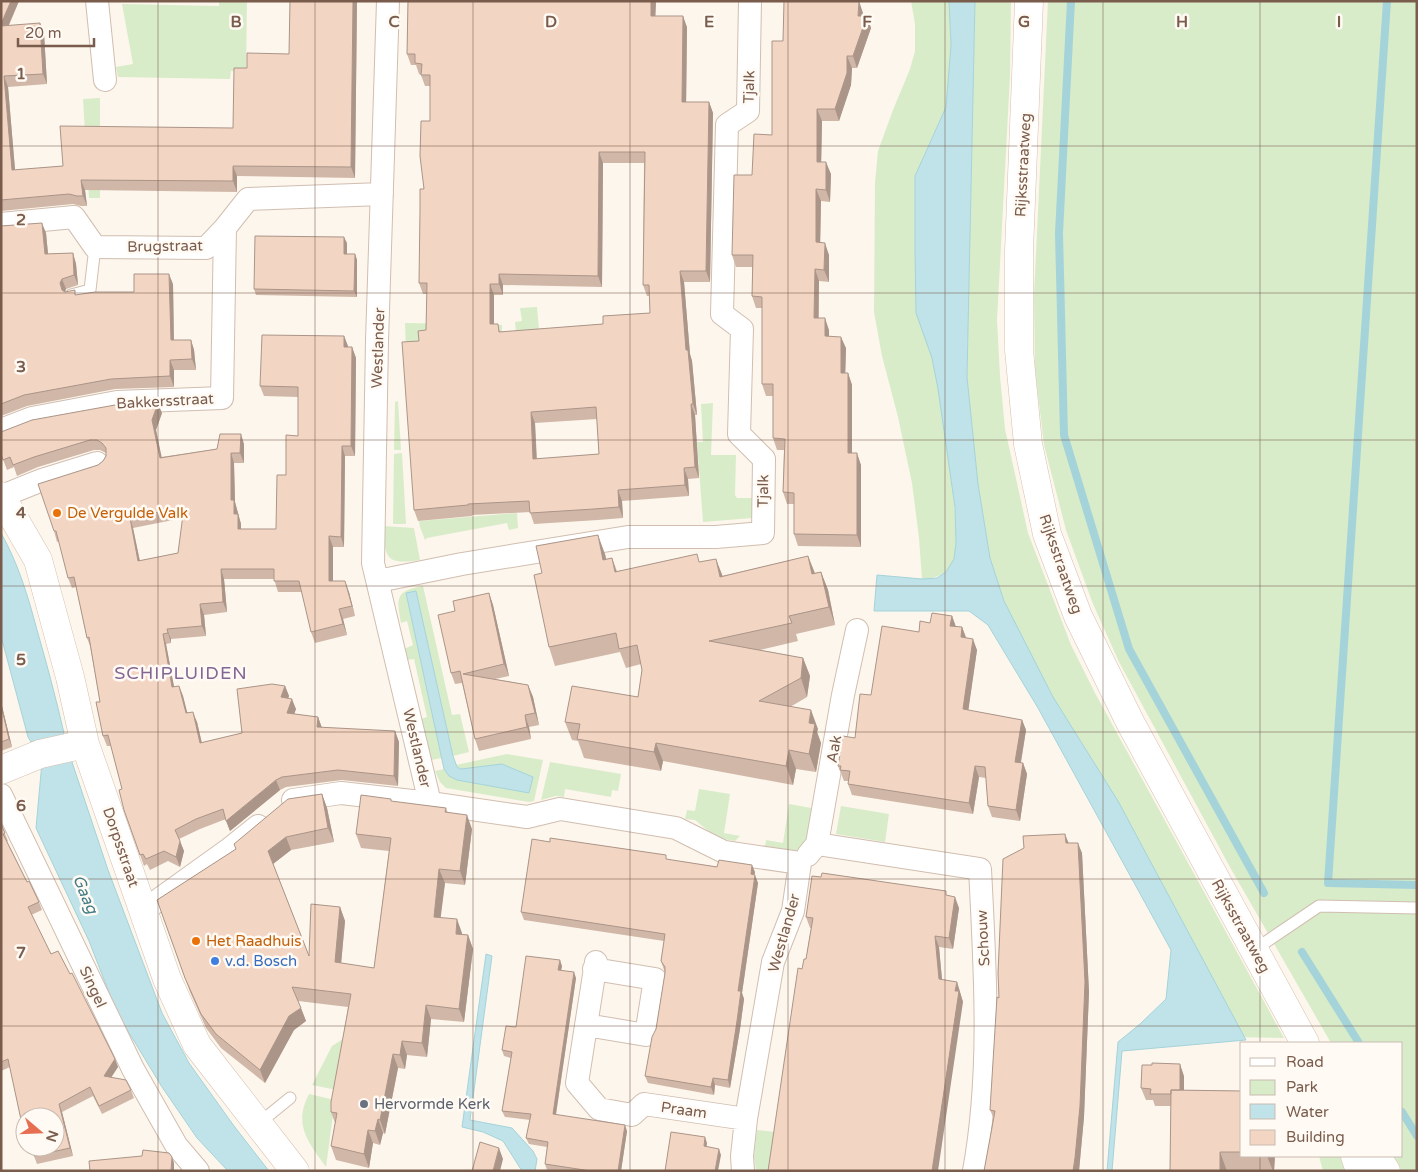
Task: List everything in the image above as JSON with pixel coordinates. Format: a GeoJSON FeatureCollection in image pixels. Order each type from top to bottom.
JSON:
{"type":"FeatureCollection","features":[{"type":"Feature","properties":{"kind":"main road","name":"Rijksstraatweg"},"geometry":{"type":"LineString","coordinates":[[1029,1],[1019,251],[1019,350],[1028,444],[1047,534],[1078,616],[1130,722],[1304,1042]]}},
{"type":"Feature","properties":{"kind":"main road","name":"Dorpsstraat"},"geometry":{"type":"LineString","coordinates":[[1,496],[38,560],[70,677],[62,749],[143,911],[167,979],[197,1045],[295,1171]]}},
{"type":"Feature","properties":{"kind":"main road"},"geometry":{"type":"LineString","coordinates":[[1,770],[62,749]]}},
{"type":"Feature","properties":{"kind":"main road"},"geometry":{"type":"LineString","coordinates":[[1355,1157],[1360,1171]]}},
{"type":"Feature","properties":{"kind":"main road"},"geometry":{"type":"LineString","coordinates":[[1377,1157],[1386,1171]]}},
{"type":"Feature","properties":{"kind":"street"},"geometry":{"type":"LineString","coordinates":[[97,1],[105,80]]}},
{"type":"Feature","properties":{"kind":"street","name":"Westlander"},"geometry":{"type":"LineString","coordinates":[[388,1],[373,563],[430,803],[526,817],[560,809],[632,820],[676,828],[724,852],[800,863],[793,911],[773,962],[746,1119],[742,1156],[743,1171]]}},
{"type":"Feature","properties":{"kind":"street","name":"Tjalk"},"geometry":{"type":"LineString","coordinates":[[378,581],[462,564],[628,537],[716,537],[763,533],[764,459],[739,434],[742,329],[722,314],[727,125],[748,111],[750,1]]}},
{"type":"Feature","properties":{"kind":"street","name":"Brugstraat"},"geometry":{"type":"LineString","coordinates":[[95,246],[206,248],[225,228],[248,198],[382,194]]}},
{"type":"Feature","properties":{"kind":"street"},"geometry":{"type":"LineString","coordinates":[[1,224],[74,217],[95,246]]}},
{"type":"Feature","properties":{"kind":"street","name":"Bakkersstraat"},"geometry":{"type":"LineString","coordinates":[[1,430],[32,418],[117,402],[222,398],[225,228]]}},
{"type":"Feature","properties":{"kind":"street","name":"Dorpsstraat"},"geometry":{"type":"LineString","coordinates":[[1,496],[42,480],[98,463]]}},
{"type":"Feature","properties":{"kind":"street","name":"Aak"},"geometry":{"type":"LineString","coordinates":[[817,844],[856,630]]}},
{"type":"Feature","properties":{"kind":"street"},"geometry":{"type":"LineString","coordinates":[[143,911],[228,850],[288,800],[341,793],[430,803]]}},
{"type":"Feature","properties":{"kind":"street","name":"Singel"},"geometry":{"type":"LineString","coordinates":[[1,795],[133,1069],[176,1145],[198,1171]]}},
{"type":"Feature","properties":{"kind":"street"},"geometry":{"type":"LineString","coordinates":[[800,863],[817,844]]}},
{"type":"Feature","properties":{"kind":"street","name":"Schouw"},"geometry":{"type":"LineString","coordinates":[[817,844],[980,869],[985,980],[983,1111],[974,1171]]}},
{"type":"Feature","properties":{"kind":"street","name":"Praam"},"geometry":{"type":"LineString","coordinates":[[586,1025],[646,1035],[655,979],[595,965],[577,1083],[599,1109],[632,1115],[644,1104],[746,1119]]}},
{"type":"Feature","properties":{"kind":"lane"},"geometry":{"type":"LineString","coordinates":[[71,295],[90,290],[95,246]]}},
{"type":"Feature","properties":{"kind":"lane"},"geometry":{"type":"LineString","coordinates":[[1254,950],[1319,906],[1417,908]]}},
{"type":"Feature","properties":{"kind":"lane"},"geometry":{"type":"LineString","coordinates":[[258,1124],[290,1098]]}},
{"type":"Feature","properties":{"kind":"green space"},"geometry":{"type":"Polygon","coordinates":[[[219,1],[247,1],[246,72],[231,71],[230,79],[118,77],[116,67],[133,64],[122,4],[219,6],[219,1]]]}},
{"type":"Feature","properties":{"kind":"green space"},"geometry":{"type":"Polygon","coordinates":[[[911,1],[949,1],[951,45],[946,107],[923,157],[932,358],[953,491],[956,549],[952,564],[945,572],[932,578],[922,579],[912,483],[898,417],[882,356],[874,312],[875,183],[878,151],[910,69],[915,51],[915,24],[911,1]]]}},
{"type":"Feature","properties":{"kind":"green space"},"geometry":{"type":"Polygon","coordinates":[[[975,1],[1011,1],[1010,76],[997,320],[1005,429],[1028,533],[1071,645],[1095,693],[1284,1038],[1232,1037],[1063,723],[1004,601],[990,558],[978,484],[967,377],[975,1]]]}},
{"type":"Feature","properties":{"kind":"green space"},"geometry":{"type":"Polygon","coordinates":[[[1048,1],[1417,1],[1417,1171],[1402,1171],[1394,1157],[1403,1157],[1403,1042],[1330,1042],[1231,869],[1119,662],[1093,604],[1066,530],[1044,445],[1035,369],[1034,296],[1048,1]]]}},
{"type":"Feature","properties":{"kind":"green space"},"geometry":{"type":"Polygon","coordinates":[[[100,98],[100,198],[89,198],[83,99],[100,98]]]}},
{"type":"Feature","properties":{"kind":"green space"},"geometry":{"type":"Polygon","coordinates":[[[537,307],[539,330],[516,332],[515,322],[522,321],[520,308],[537,307]]]}},
{"type":"Feature","properties":{"kind":"green space"},"geometry":{"type":"Polygon","coordinates":[[[405,323],[502,325],[502,335],[406,353],[405,323]]]}},
{"type":"Feature","properties":{"kind":"green space"},"geometry":{"type":"Polygon","coordinates":[[[398,401],[401,450],[394,450],[395,402],[398,401]]]}},
{"type":"Feature","properties":{"kind":"green space"},"geometry":{"type":"Polygon","coordinates":[[[713,403],[711,455],[736,455],[735,495],[737,498],[752,498],[752,518],[703,522],[697,442],[703,442],[701,404],[713,403]]]}},
{"type":"Feature","properties":{"kind":"green space"},"geometry":{"type":"Polygon","coordinates":[[[402,453],[406,524],[393,524],[394,454],[402,453]]]}},
{"type":"Feature","properties":{"kind":"green space"},"geometry":{"type":"Polygon","coordinates":[[[517,513],[518,528],[509,530],[507,523],[427,538],[425,540],[419,521],[517,513]]]}},
{"type":"Feature","properties":{"kind":"green space"},"geometry":{"type":"Polygon","coordinates":[[[383,526],[414,528],[420,560],[400,561],[390,557],[385,546],[383,526]]]}},
{"type":"Feature","properties":{"kind":"green space"},"geometry":{"type":"Polygon","coordinates":[[[423,586],[452,715],[460,714],[469,752],[453,756],[416,591],[407,594],[442,758],[431,760],[421,719],[427,717],[414,659],[406,660],[404,649],[413,645],[407,621],[401,623],[399,607],[400,597],[403,593],[407,590],[423,586]]]}},
{"type":"Feature","properties":{"kind":"green space"},"geometry":{"type":"Polygon","coordinates":[[[507,754],[543,760],[534,801],[529,802],[446,788],[440,782],[435,771],[444,769],[449,776],[529,793],[532,777],[502,764],[461,769],[456,765],[507,754]]]}},
{"type":"Feature","properties":{"kind":"green space"},"geometry":{"type":"Polygon","coordinates":[[[550,762],[621,774],[618,791],[612,790],[611,797],[565,789],[564,797],[556,796],[541,800],[550,762]]]}},
{"type":"Feature","properties":{"kind":"green space"},"geometry":{"type":"Polygon","coordinates":[[[699,789],[730,794],[724,833],[740,836],[735,841],[717,838],[695,820],[685,819],[687,810],[695,811],[699,789]]]}},
{"type":"Feature","properties":{"kind":"green space"},"geometry":{"type":"Polygon","coordinates":[[[789,804],[817,809],[810,846],[800,851],[765,846],[766,840],[783,843],[789,804]]]}},
{"type":"Feature","properties":{"kind":"green space"},"geometry":{"type":"Polygon","coordinates":[[[841,806],[889,814],[885,842],[836,834],[841,806]]]}},
{"type":"Feature","properties":{"kind":"green space"},"geometry":{"type":"Polygon","coordinates":[[[343,1039],[337,1090],[312,1085],[332,1046],[343,1039]]]}},
{"type":"Feature","properties":{"kind":"green space"},"geometry":{"type":"Polygon","coordinates":[[[309,1094],[335,1100],[326,1167],[308,1141],[305,1133],[302,1115],[309,1094]]]}},
{"type":"Feature","properties":{"kind":"green space"},"geometry":{"type":"Polygon","coordinates":[[[757,1130],[775,1132],[769,1171],[756,1171],[754,1156],[757,1130]]]}},
{"type":"Feature","properties":{"kind":"green space"},"geometry":{"type":"Polygon","coordinates":[[[1319,1157],[1344,1157],[1351,1171],[1323,1171],[1319,1157]]]}},
{"type":"Feature","properties":{"kind":"water"},"geometry":{"type":"Polygon","coordinates":[[[949,1],[975,1],[967,377],[978,484],[990,558],[1004,601],[1053,697],[1118,801],[1246,1040],[1122,1051],[1112,1171],[1107,1171],[1118,1042],[1166,999],[1171,950],[1038,708],[988,625],[969,611],[874,611],[877,575],[922,579],[937,578],[946,572],[954,559],[956,543],[955,507],[938,389],[932,358],[916,313],[915,253],[915,176],[946,107],[951,45],[949,1]]]}},
{"type":"Feature","properties":{"kind":"water","name":"Gaag"},"geometry":{"type":"Polygon","coordinates":[[[1,533],[13,556],[22,580],[55,694],[64,733],[58,740],[71,759],[108,870],[162,1013],[189,1063],[269,1171],[228,1171],[197,1138],[162,1087],[117,1013],[89,941],[36,828],[42,762],[37,740],[31,742],[28,737],[1,636],[1,533]]]}},
{"type":"Feature","properties":{"kind":"water"},"geometry":{"type":"Polygon","coordinates":[[[416,591],[457,767],[461,769],[502,764],[533,777],[529,793],[457,780],[449,776],[444,769],[406,593],[416,591]]]}},
{"type":"Feature","properties":{"kind":"water"},"geometry":{"type":"Polygon","coordinates":[[[486,954],[492,956],[470,1120],[512,1128],[533,1151],[537,1159],[535,1171],[522,1171],[503,1141],[483,1132],[462,1127],[486,954]]]}},
{"type":"Feature","properties":{"kind":"building"},"geometry":{"type":"Polygon","coordinates":[[[1,1],[11,1],[1,24],[1,1]]]}},
{"type":"Feature","properties":{"kind":"building"},"geometry":{"type":"Polygon","coordinates":[[[290,1],[353,1],[351,167],[233,166],[233,181],[81,180],[83,196],[69,194],[1,200],[1,26],[40,23],[43,74],[4,76],[12,170],[63,166],[60,126],[233,128],[234,68],[247,68],[247,53],[289,54],[290,1]]]}},
{"type":"Feature","properties":{"kind":"building"},"geometry":{"type":"Polygon","coordinates":[[[408,1],[651,1],[651,16],[683,16],[682,102],[709,102],[706,271],[680,271],[686,350],[688,350],[693,404],[691,404],[695,467],[684,468],[685,485],[618,490],[619,507],[530,513],[529,501],[468,504],[414,510],[402,342],[419,341],[418,331],[426,330],[427,283],[419,283],[420,189],[424,189],[420,156],[421,121],[430,121],[430,75],[421,75],[422,64],[415,63],[415,54],[407,54],[408,1]],[[599,152],[598,276],[499,274],[499,284],[490,284],[490,324],[498,324],[499,332],[603,324],[603,316],[650,313],[649,285],[643,285],[645,152],[599,152]],[[596,407],[531,412],[533,459],[599,454],[596,407]]]}},
{"type":"Feature","properties":{"kind":"building"},"geometry":{"type":"Polygon","coordinates":[[[784,1],[859,1],[858,16],[867,16],[853,56],[847,56],[847,73],[835,109],[817,109],[817,162],[826,162],[826,190],[816,189],[816,242],[825,243],[824,270],[815,269],[814,318],[825,318],[825,336],[841,337],[841,373],[848,373],[848,453],[857,453],[857,535],[794,534],[794,493],[783,492],[785,439],[773,438],[773,384],[762,384],[762,297],[752,296],[753,255],[732,255],[734,175],[752,175],[754,134],[772,135],[772,41],[783,41],[784,1]]]}},
{"type":"Feature","properties":{"kind":"building"},"geometry":{"type":"Polygon","coordinates":[[[42,223],[45,254],[73,253],[74,275],[62,279],[60,283],[62,290],[65,292],[75,290],[75,295],[95,292],[134,292],[134,274],[169,274],[171,340],[191,340],[192,359],[170,360],[170,376],[111,379],[24,395],[1,404],[1,226],[42,223]]]}},
{"type":"Feature","properties":{"kind":"building"},"geometry":{"type":"Polygon","coordinates":[[[255,236],[344,237],[344,254],[355,254],[354,291],[254,289],[255,236]]]}},
{"type":"Feature","properties":{"kind":"building"},"geometry":{"type":"Polygon","coordinates":[[[262,335],[344,336],[344,347],[352,347],[351,446],[342,446],[341,537],[329,536],[329,581],[345,581],[352,606],[339,609],[343,624],[311,632],[299,581],[274,581],[274,569],[221,569],[223,602],[200,604],[202,626],[167,629],[168,633],[163,634],[172,687],[179,686],[186,713],[193,712],[200,743],[242,733],[237,689],[272,684],[285,686],[281,697],[292,699],[287,713],[318,717],[317,727],[395,731],[394,776],[338,770],[282,777],[226,821],[223,809],[196,819],[175,830],[180,841],[176,857],[164,851],[146,859],[143,854],[140,855],[124,810],[119,790],[122,789],[108,735],[103,736],[96,702],[100,702],[89,637],[87,638],[74,577],[68,578],[56,531],[54,531],[38,484],[98,465],[106,456],[106,448],[97,440],[90,440],[13,465],[10,457],[3,460],[1,454],[1,432],[32,420],[115,405],[158,403],[152,420],[160,458],[217,449],[220,434],[241,434],[240,453],[231,453],[231,500],[234,500],[234,514],[238,514],[238,529],[276,529],[277,475],[286,475],[286,435],[298,436],[298,387],[260,386],[262,335]],[[184,507],[130,518],[138,561],[178,553],[184,507]]]}},
{"type":"Feature","properties":{"kind":"building"},"geometry":{"type":"Polygon","coordinates":[[[598,535],[603,560],[612,558],[615,572],[697,554],[699,562],[716,559],[720,577],[808,556],[812,574],[821,572],[829,607],[789,616],[792,623],[709,641],[803,658],[801,678],[759,701],[811,710],[809,723],[815,724],[809,754],[789,750],[786,766],[656,743],[654,752],[577,739],[580,724],[565,722],[572,686],[638,697],[642,670],[637,645],[619,649],[616,633],[549,647],[534,575],[542,573],[536,546],[598,535]]]}},
{"type":"Feature","properties":{"kind":"building"},"geometry":{"type":"Polygon","coordinates":[[[489,593],[504,664],[463,674],[528,685],[535,713],[525,715],[527,727],[475,739],[460,671],[451,673],[438,615],[455,611],[453,601],[489,593]]]}},
{"type":"Feature","properties":{"kind":"building"},"geometry":{"type":"Polygon","coordinates":[[[932,613],[952,616],[950,626],[962,627],[961,637],[973,639],[963,709],[1022,720],[1015,762],[1023,763],[1016,810],[988,806],[985,767],[975,766],[969,803],[848,784],[850,771],[840,770],[841,766],[838,766],[843,736],[855,738],[860,694],[871,695],[882,626],[919,632],[920,621],[930,623],[932,613]]]}},
{"type":"Feature","properties":{"kind":"building"},"geometry":{"type":"Polygon","coordinates":[[[1,705],[9,739],[1,742],[1,705]]]}},
{"type":"Feature","properties":{"kind":"building"},"geometry":{"type":"Polygon","coordinates":[[[322,794],[328,828],[286,837],[268,851],[309,956],[311,904],[340,907],[335,962],[374,968],[391,838],[356,834],[361,795],[446,808],[445,812],[467,815],[460,871],[439,869],[434,917],[457,919],[456,934],[468,935],[459,1009],[426,1005],[422,1043],[402,1041],[400,1055],[393,1054],[380,1120],[378,1119],[375,1131],[368,1130],[364,1154],[331,1146],[337,1113],[331,1112],[331,1102],[351,994],[292,987],[301,1008],[289,1016],[260,1070],[216,1034],[201,1014],[185,978],[157,900],[236,849],[234,844],[288,799],[322,794]]]}},
{"type":"Feature","properties":{"kind":"building"},"geometry":{"type":"Polygon","coordinates":[[[1,824],[5,833],[3,834],[39,902],[28,907],[51,954],[58,951],[70,974],[72,973],[115,1059],[104,1076],[126,1080],[131,1090],[99,1106],[90,1087],[59,1104],[60,1107],[18,1107],[8,1059],[1,1062],[1,824]]]}},
{"type":"Feature","properties":{"kind":"building"},"geometry":{"type":"Polygon","coordinates":[[[1065,834],[1066,843],[1078,843],[1085,982],[1080,1106],[1073,1171],[984,1171],[995,1111],[990,1110],[997,997],[999,998],[998,973],[1003,859],[1024,848],[1023,836],[1065,834]]]}},
{"type":"Feature","properties":{"kind":"building"},"geometry":{"type":"Polygon","coordinates":[[[550,838],[666,855],[666,859],[717,867],[719,860],[752,865],[751,874],[755,875],[738,991],[741,991],[728,1080],[713,1078],[711,1087],[645,1076],[652,1037],[656,1029],[665,973],[665,967],[661,961],[665,934],[521,912],[532,839],[550,842],[550,838]]]}},
{"type":"Feature","properties":{"kind":"building"},"geometry":{"type":"Polygon","coordinates":[[[822,873],[946,891],[946,895],[955,897],[949,938],[935,936],[939,979],[957,982],[955,991],[959,991],[932,1171],[768,1171],[798,968],[802,969],[804,959],[806,959],[813,918],[806,917],[812,876],[821,877],[822,873]]]}},
{"type":"Feature","properties":{"kind":"building"},"geometry":{"type":"Polygon","coordinates":[[[526,956],[560,960],[558,970],[574,972],[553,1114],[625,1125],[618,1171],[591,1171],[545,1164],[548,1142],[526,1138],[531,1114],[502,1111],[512,1052],[502,1050],[506,1026],[516,1027],[526,956]]]}},
{"type":"Feature","properties":{"kind":"building"},"geometry":{"type":"Polygon","coordinates":[[[1152,1063],[1180,1064],[1180,1090],[1171,1090],[1171,1094],[1150,1094],[1151,1089],[1141,1088],[1142,1065],[1152,1065],[1152,1063]]]}},
{"type":"Feature","properties":{"kind":"building"},"geometry":{"type":"Polygon","coordinates":[[[1171,1090],[1240,1091],[1240,1152],[1220,1152],[1220,1171],[1170,1171],[1171,1090]]]}},
{"type":"Feature","properties":{"kind":"building"},"geometry":{"type":"Polygon","coordinates":[[[65,1128],[70,1148],[65,1149],[65,1128]]]}},
{"type":"Feature","properties":{"kind":"building"},"geometry":{"type":"Polygon","coordinates":[[[671,1132],[705,1137],[704,1146],[719,1149],[715,1171],[665,1171],[671,1132]]]}},
{"type":"Feature","properties":{"kind":"building"},"geometry":{"type":"Polygon","coordinates":[[[480,1142],[499,1148],[493,1171],[472,1171],[480,1142]]]}},
{"type":"Feature","properties":{"kind":"building"},"geometry":{"type":"Polygon","coordinates":[[[143,1150],[169,1153],[172,1157],[171,1171],[90,1171],[89,1161],[142,1156],[143,1150]]]}},
{"type":"Feature","properties":{"kind":"waterway"},"geometry":{"type":"LineString","coordinates":[[1071,1],[1059,233],[1064,435],[1129,649],[1264,893]]}},
{"type":"Feature","properties":{"kind":"waterway"},"geometry":{"type":"LineString","coordinates":[[1387,1],[1328,883],[1417,885]]}},
{"type":"Feature","properties":{"kind":"waterway"},"geometry":{"type":"LineString","coordinates":[[1302,952],[1358,1042]]}},
{"type":"Feature","properties":{"kind":"waterway"},"geometry":{"type":"LineString","coordinates":[[1403,1114],[1417,1136]]}},
{"type":"Feature","properties":{"kind":"place","name":"De Vergulde Valk"},"geometry":{"type":"Point","coordinates":[57,513]}},
{"type":"Feature","properties":{"kind":"place","name":"Het Raadhuis"},"geometry":{"type":"Point","coordinates":[196,941]}},
{"type":"Feature","properties":{"kind":"place","name":"v.d. Bosch"},"geometry":{"type":"Point","coordinates":[215,961]}},
{"type":"Feature","properties":{"kind":"place","name":"Hervormde Kerk"},"geometry":{"type":"Point","coordinates":[364,1104]}},
{"type":"Feature","properties":{"kind":"district","name":"SCHIPLUIDEN"},"geometry":{"type":"Point","coordinates":[181,673]}}]}
